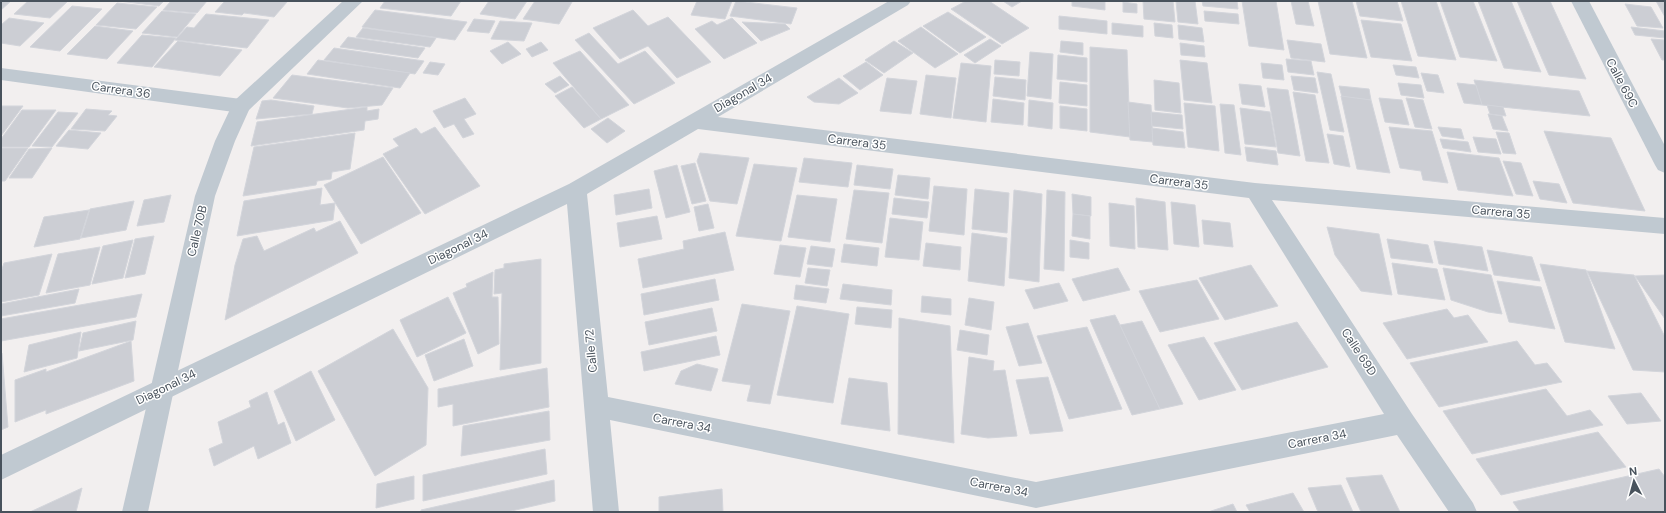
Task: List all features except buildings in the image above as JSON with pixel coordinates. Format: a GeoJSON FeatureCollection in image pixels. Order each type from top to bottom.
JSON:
{"type":"FeatureCollection","features":[{"type":"Feature","properties":{"kind":"street","name":"Calle 70B"},"geometry":{"type":"LineString","coordinates":[[135,512],[205,196],[224,141],[241,106],[354,1]]}},
{"type":"Feature","properties":{"kind":"street","name":"Diagonal 34"},"geometry":{"type":"LineString","coordinates":[[1,468],[576,190],[902,1]]}},
{"type":"Feature","properties":{"kind":"street","name":"Calle 69C"},"geometry":{"type":"LineString","coordinates":[[1580,1],[1665,165]]}},
{"type":"Feature","properties":{"kind":"street","name":"Carrera 36"},"geometry":{"type":"LineString","coordinates":[[1,74],[241,106]]}},
{"type":"Feature","properties":{"kind":"street","name":"Carrera 35"},"geometry":{"type":"LineString","coordinates":[[694,121],[1255,191],[1665,226]]}},
{"type":"Feature","properties":{"kind":"street","name":"Calle 72"},"geometry":{"type":"LineString","coordinates":[[576,190],[606,512]]}},
{"type":"Feature","properties":{"kind":"street","name":"Calle 69D"},"geometry":{"type":"LineString","coordinates":[[1255,191],[1403,422],[1464,512]]}},
{"type":"Feature","properties":{"kind":"street","name":"Carrera 34"},"geometry":{"type":"LineString","coordinates":[[596,406],[1040,503],[1403,422]]}}]}
